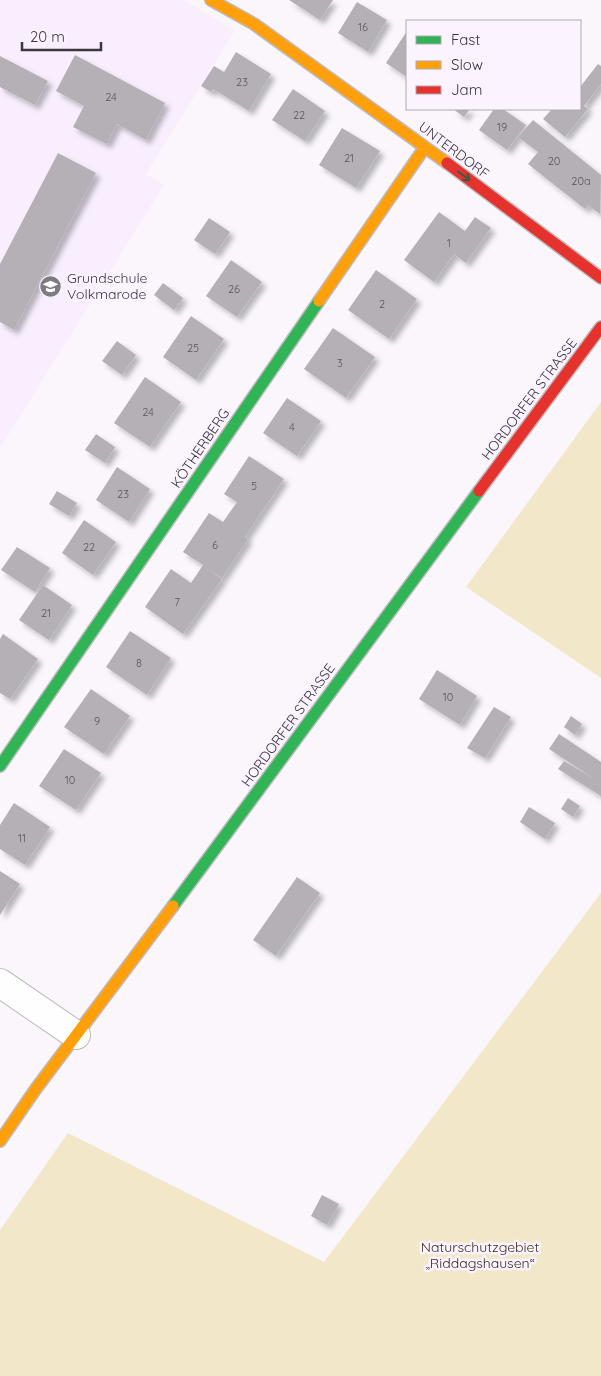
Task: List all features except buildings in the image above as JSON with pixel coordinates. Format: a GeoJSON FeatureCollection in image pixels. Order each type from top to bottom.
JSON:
{"type":"FeatureCollection","features":[{"type":"Feature","properties":{"kind":"street","name":"UNTERDORF"},"geometry":{"type":"LineString","coordinates":[[211,0],[254,24],[425,146],[601,278]]}},
{"type":"Feature","properties":{"kind":"street","name":"KÖTHERBERG"},"geometry":{"type":"LineString","coordinates":[[0,766],[425,146]]}},
{"type":"Feature","properties":{"kind":"street","name":"HORDORFER STRASSE"},"geometry":{"type":"LineString","coordinates":[[0,1141],[76,1035],[601,327]]}},
{"type":"Feature","properties":{"kind":"street"},"geometry":{"type":"LineString","coordinates":[[0,983],[76,1035]]}},
{"type":"Feature","properties":{"kind":"shaded area","name":"Grundschule Volkmarode"},"geometry":{"type":"Polygon","coordinates":[[[0,0],[183,0],[235,30],[146,174],[164,185],[0,448],[0,0]]]}},
{"type":"Feature","properties":{"kind":"green space"},"geometry":{"type":"Polygon","coordinates":[[[601,402],[601,678],[466,587],[601,402]]]}},
{"type":"Feature","properties":{"kind":"green space","name":"Naturschutzgebiet „Riddagshausen“"},"geometry":{"type":"Polygon","coordinates":[[[601,893],[601,1376],[0,1376],[0,1230],[68,1133],[324,1262],[601,893]]]}},
{"type":"Feature","properties":{"kind":"traffic: fast"},"geometry":{"type":"LineString","coordinates":[[0,766],[319,301]]}},
{"type":"Feature","properties":{"kind":"traffic: fast"},"geometry":{"type":"LineString","coordinates":[[173,906],[479,491]]}},
{"type":"Feature","properties":{"kind":"traffic: slow"},"geometry":{"type":"LineString","coordinates":[[211,0],[254,24],[447,163]]}},
{"type":"Feature","properties":{"kind":"traffic: slow"},"geometry":{"type":"LineString","coordinates":[[319,301],[425,147]]}},
{"type":"Feature","properties":{"kind":"traffic: slow"},"geometry":{"type":"LineString","coordinates":[[0,1141],[35,1090],[173,906]]}},
{"type":"Feature","properties":{"kind":"traffic: jam"},"geometry":{"type":"LineString","coordinates":[[447,163],[601,278]]}},
{"type":"Feature","properties":{"kind":"traffic: jam"},"geometry":{"type":"LineString","coordinates":[[479,491],[601,327]]}},
{"type":"Feature","properties":{"kind":"place","name":"Grundschule Volkmarode"},"geometry":{"type":"Point","coordinates":[51,286]}}]}
